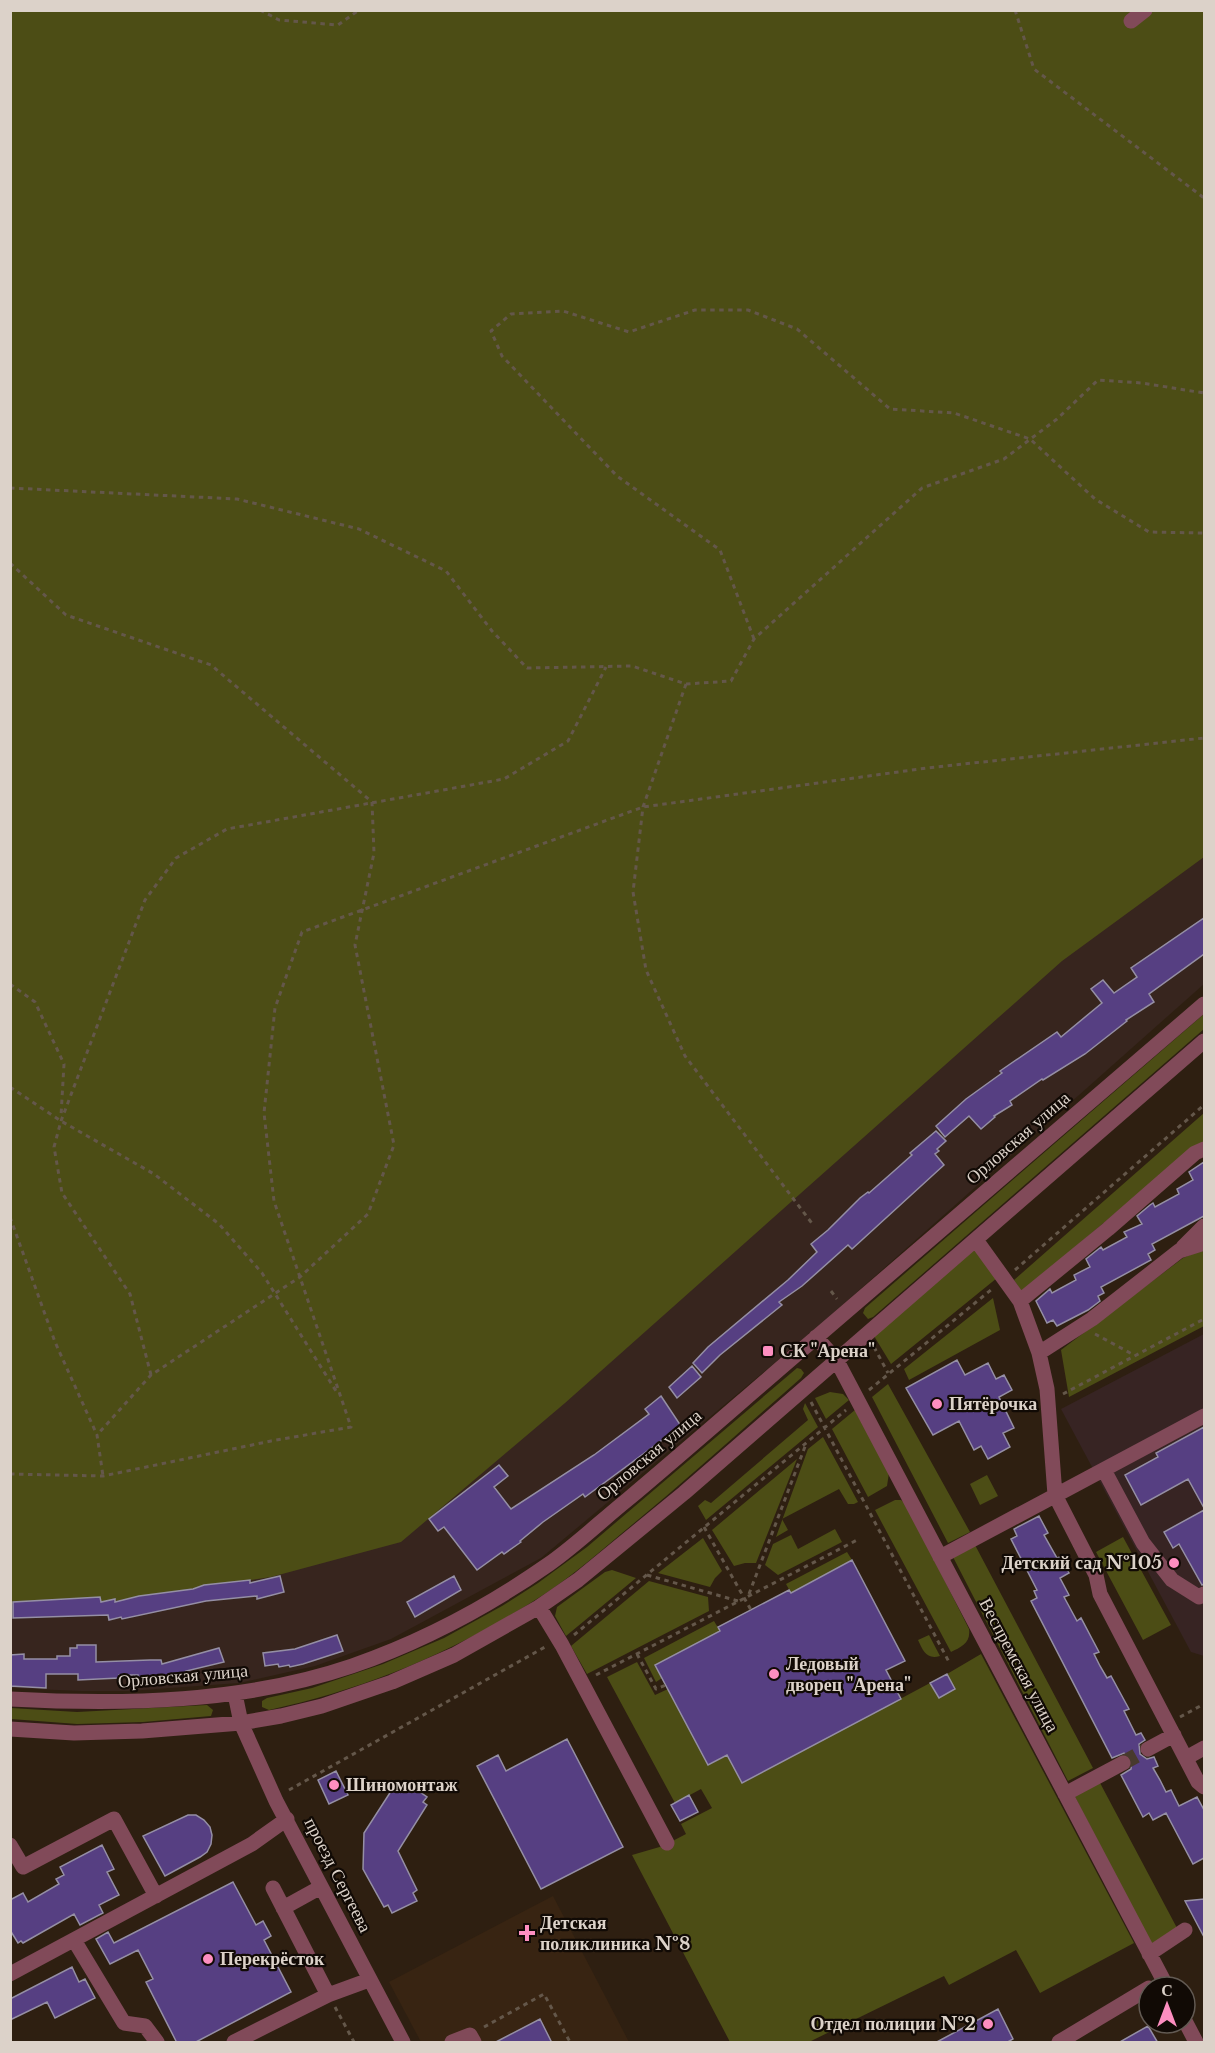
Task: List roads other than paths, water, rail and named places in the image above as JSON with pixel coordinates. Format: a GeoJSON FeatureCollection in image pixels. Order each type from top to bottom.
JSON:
{"type":"FeatureCollection","features":[{"type":"Feature","properties":{"kind":"street"},"geometry":{"type":"LineString","coordinates":[[1131,21],[1145,10]]}},
{"type":"Feature","properties":{"kind":"street","name":"Орловская улица"},"geometry":{"type":"LineString","coordinates":[[10,1699],[85,1703],[235,1694],[313,1678],[415,1641],[497,1597],[551,1563],[1204,1004]]}},
{"type":"Feature","properties":{"kind":"street"},"geometry":{"type":"LineString","coordinates":[[10,1729],[74,1733],[142,1731],[241,1723],[322,1706],[392,1682],[454,1655],[539,1607],[578,1580],[684,1493],[1204,1041]]}},
{"type":"Feature","properties":{"kind":"street"},"geometry":{"type":"LineString","coordinates":[[1020,1301],[1108,1229],[1195,1153],[1204,1149]]}},
{"type":"Feature","properties":{"kind":"street"},"geometry":{"type":"LineString","coordinates":[[1039,1353],[1080,1326],[1179,1251],[1204,1227]]}},
{"type":"Feature","properties":{"kind":"street"},"geometry":{"type":"LineString","coordinates":[[976,1240],[1020,1301],[1039,1353],[1047,1389],[1055,1495],[1096,1575],[1100,1594],[1198,1782],[1204,1787]]}},
{"type":"Feature","properties":{"kind":"street"},"geometry":{"type":"LineString","coordinates":[[1179,1251],[1204,1243]]}},
{"type":"Feature","properties":{"kind":"street","name":"Веспремская улица"},"geometry":{"type":"LineString","coordinates":[[816,1337],[837,1361],[858,1400],[1149,1954],[1154,1975]]}},
{"type":"Feature","properties":{"kind":"street"},"geometry":{"type":"LineString","coordinates":[[940,1557],[1204,1416]]}},
{"type":"Feature","properties":{"kind":"street"},"geometry":{"type":"LineString","coordinates":[[1104,1470],[1143,1542],[1172,1580],[1199,1597],[1204,1594]]}},
{"type":"Feature","properties":{"kind":"street"},"geometry":{"type":"LineString","coordinates":[[539,1607],[562,1645],[667,1843]]}},
{"type":"Feature","properties":{"kind":"street","name":"проезд Сергеева"},"geometry":{"type":"LineString","coordinates":[[235,1694],[241,1723],[276,1801],[403,2043]]}},
{"type":"Feature","properties":{"kind":"street"},"geometry":{"type":"LineString","coordinates":[[1148,1749],[1171,1729]]}},
{"type":"Feature","properties":{"kind":"street"},"geometry":{"type":"LineString","coordinates":[[1186,1758],[1204,1748]]}},
{"type":"Feature","properties":{"kind":"street"},"geometry":{"type":"LineString","coordinates":[[1065,1794],[1123,1763]]}},
{"type":"Feature","properties":{"kind":"street"},"geometry":{"type":"LineString","coordinates":[[12,1851],[23,1867],[114,1819],[156,1896]]}},
{"type":"Feature","properties":{"kind":"street"},"geometry":{"type":"LineString","coordinates":[[10,1974],[252,1844],[287,1819]]}},
{"type":"Feature","properties":{"kind":"street"},"geometry":{"type":"LineString","coordinates":[[283,1908],[321,1887]]}},
{"type":"Feature","properties":{"kind":"street"},"geometry":{"type":"LineString","coordinates":[[273,1888],[328,1995]]}},
{"type":"Feature","properties":{"kind":"street"},"geometry":{"type":"LineString","coordinates":[[1149,1954],[1185,1930]]}},
{"type":"Feature","properties":{"kind":"street"},"geometry":{"type":"LineString","coordinates":[[74,1940],[124,2023],[146,2026],[157,2043]]}},
{"type":"Feature","properties":{"kind":"street"},"geometry":{"type":"LineString","coordinates":[[234,2043],[328,1995],[369,1980]]}},
{"type":"Feature","properties":{"kind":"street"},"geometry":{"type":"LineString","coordinates":[[1059,2043],[1137,1997]]}},
{"type":"Feature","properties":{"kind":"street"},"geometry":{"type":"LineString","coordinates":[[452,2043],[472,2039]]}},
{"type":"Feature","properties":{"kind":"tunnel"},"geometry":{"type":"LineString","coordinates":[[1123,1763],[1148,1749]]}},
{"type":"Feature","properties":{"kind":"place","name":"СК \"Арена\""},"geometry":{"type":"Point","coordinates":[768,1351]}},
{"type":"Feature","properties":{"kind":"place","name":"Пятёрочка"},"geometry":{"type":"Point","coordinates":[937,1404]}},
{"type":"Feature","properties":{"kind":"place","name":"Детский сад №105"},"geometry":{"type":"Point","coordinates":[1174,1563]}},
{"type":"Feature","properties":{"kind":"place","name":"Ледовый дворец \"Арена\""},"geometry":{"type":"Point","coordinates":[774,1674]}},
{"type":"Feature","properties":{"kind":"place","name":"Шиномонтаж"},"geometry":{"type":"Point","coordinates":[334,1785]}},
{"type":"Feature","properties":{"kind":"place","name":"Детская поликлиника №8"},"geometry":{"type":"Point","coordinates":[527,1933]}},
{"type":"Feature","properties":{"kind":"place","name":"Перекрёсток"},"geometry":{"type":"Point","coordinates":[208,1959]}},
{"type":"Feature","properties":{"kind":"place","name":"Отдел полиции №2"},"geometry":{"type":"Point","coordinates":[988,2024]}}]}
